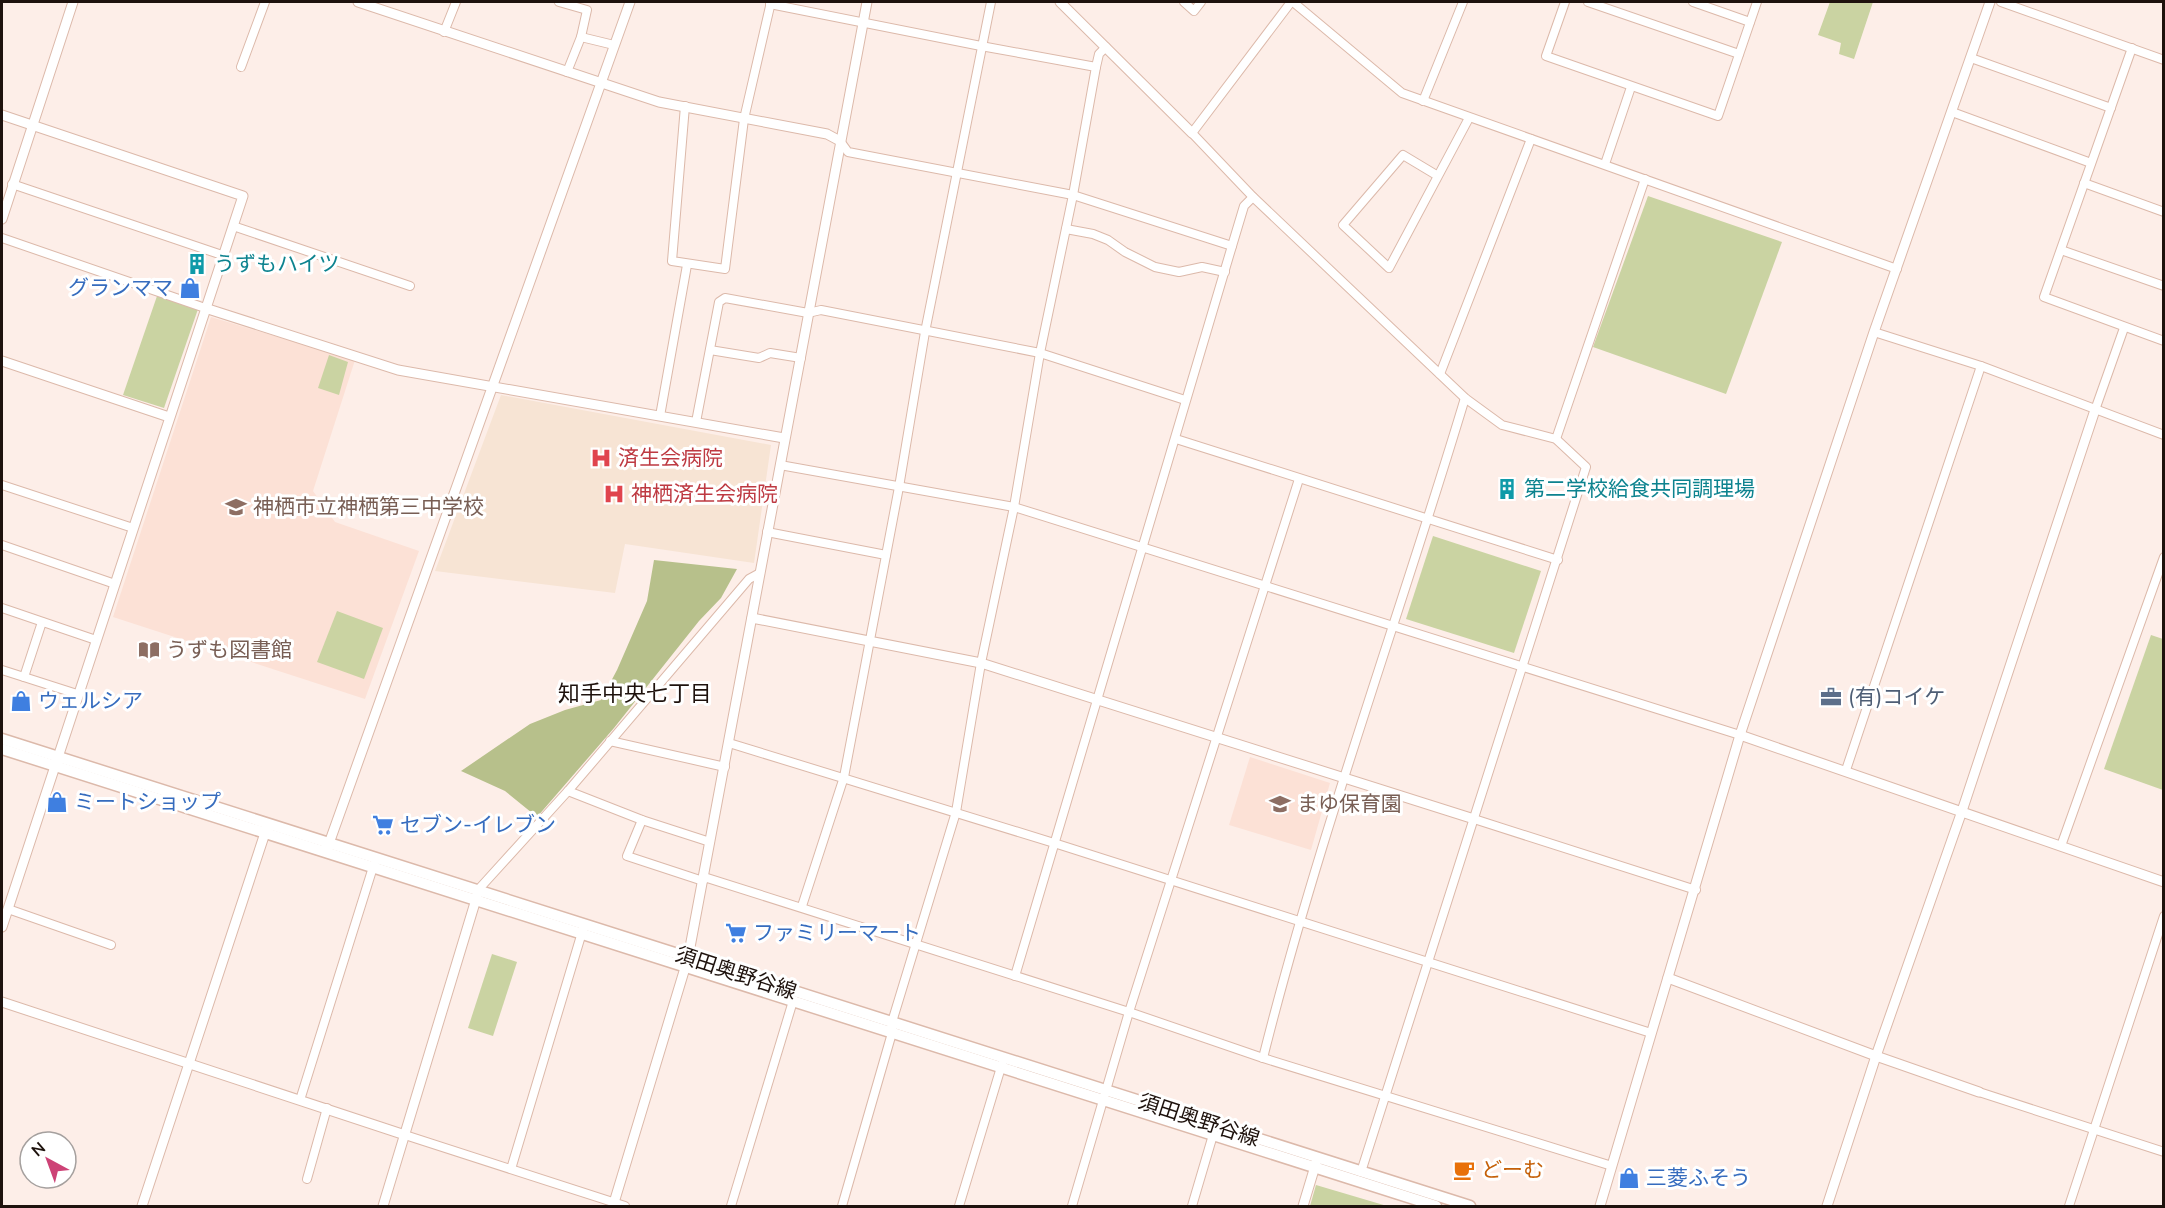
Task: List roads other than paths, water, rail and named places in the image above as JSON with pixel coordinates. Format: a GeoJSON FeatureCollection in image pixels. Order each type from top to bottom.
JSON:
{"type":"FeatureCollection","features":[{"type":"Feature","properties":{"kind":"main road","name":"須田奥野谷線"},"geometry":{"type":"LineString","coordinates":[[2,739],[55,760],[266,829],[1316,1162],[1436,1206]]}},
{"type":"Feature","properties":{"kind":"main road","name":"須田奥野谷線"},"geometry":{"type":"LineString","coordinates":[[2,749],[55,760]]}},
{"type":"Feature","properties":{"kind":"main road","name":"須田奥野谷線"},"geometry":{"type":"LineString","coordinates":[[686,962],[793,1001],[892,1028]]}},
{"type":"Feature","properties":{"kind":"main road","name":"須田奥野谷線"},"geometry":{"type":"LineString","coordinates":[[1105,1096],[1213,1135],[1361,1172],[1470,1206]]}},
{"type":"Feature","properties":{"kind":"street"},"geometry":{"type":"LineString","coordinates":[[2,219],[73,2]]}},
{"type":"Feature","properties":{"kind":"street"},"geometry":{"type":"LineString","coordinates":[[241,67],[266,2]]}},
{"type":"Feature","properties":{"kind":"street"},"geometry":{"type":"LineString","coordinates":[[358,2],[658,102],[827,134],[840,141],[849,152],[1073,195],[1232,246]]}},
{"type":"Feature","properties":{"kind":"street"},"geometry":{"type":"LineString","coordinates":[[444,32],[456,2]]}},
{"type":"Feature","properties":{"kind":"street"},"geometry":{"type":"LineString","coordinates":[[560,2],[587,10],[581,37],[567,72]]}},
{"type":"Feature","properties":{"kind":"street"},"geometry":{"type":"LineString","coordinates":[[327,847],[630,2]]}},
{"type":"Feature","properties":{"kind":"street"},"geometry":{"type":"LineString","coordinates":[[614,1205],[686,962],[725,767],[784,438],[867,2]]}},
{"type":"Feature","properties":{"kind":"street"},"geometry":{"type":"LineString","coordinates":[[802,906],[844,777],[899,487],[925,332],[991,2]]}},
{"type":"Feature","properties":{"kind":"street"},"geometry":{"type":"LineString","coordinates":[[1060,2],[1253,197],[1465,398],[1502,425],[1556,439],[1586,467],[1361,1172]]}},
{"type":"Feature","properties":{"kind":"street"},"geometry":{"type":"LineString","coordinates":[[1184,2],[1194,10],[1201,2]]}},
{"type":"Feature","properties":{"kind":"street"},"geometry":{"type":"LineString","coordinates":[[1192,134],[1292,2],[1402,93],[1897,269]]}},
{"type":"Feature","properties":{"kind":"street"},"geometry":{"type":"LineString","coordinates":[[1423,101],[1462,2]]}},
{"type":"Feature","properties":{"kind":"street"},"geometry":{"type":"LineString","coordinates":[[1565,2],[1546,56],[1718,116],[1757,2]]}},
{"type":"Feature","properties":{"kind":"street"},"geometry":{"type":"LineString","coordinates":[[1588,2],[1739,54]]}},
{"type":"Feature","properties":{"kind":"street"},"geometry":{"type":"LineString","coordinates":[[1693,2],[1750,22]]}},
{"type":"Feature","properties":{"kind":"street"},"geometry":{"type":"LineString","coordinates":[[1600,1206],[1696,890],[1740,735],[1874,332],[1990,2]]}},
{"type":"Feature","properties":{"kind":"street"},"geometry":{"type":"LineString","coordinates":[[2001,2],[2163,60]]}},
{"type":"Feature","properties":{"kind":"street"},"geometry":{"type":"LineString","coordinates":[[685,106],[672,261],[724,269],[744,119],[771,3],[981,46],[1095,66]]}},
{"type":"Feature","properties":{"kind":"street"},"geometry":{"type":"LineString","coordinates":[[581,37],[614,45]]}},
{"type":"Feature","properties":{"kind":"street"},"geometry":{"type":"LineString","coordinates":[[842,1206],[915,944],[956,812],[981,663],[1014,507],[1040,353],[1073,195],[1095,66],[1106,47]]}},
{"type":"Feature","properties":{"kind":"street"},"geometry":{"type":"LineString","coordinates":[[2132,48],[2043,297],[2163,341]]}},
{"type":"Feature","properties":{"kind":"street"},"geometry":{"type":"LineString","coordinates":[[1971,58],[2111,108]]}},
{"type":"Feature","properties":{"kind":"street"},"geometry":{"type":"LineString","coordinates":[[1605,164],[1631,87]]}},
{"type":"Feature","properties":{"kind":"street"},"geometry":{"type":"LineString","coordinates":[[1952,112],[2091,163]]}},
{"type":"Feature","properties":{"kind":"street"},"geometry":{"type":"LineString","coordinates":[[2,115],[243,196],[55,760],[2,927]]}},
{"type":"Feature","properties":{"kind":"street"},"geometry":{"type":"LineString","coordinates":[[1438,176],[1403,155],[1343,225],[1389,268],[1469,118]]}},
{"type":"Feature","properties":{"kind":"street"},"geometry":{"type":"LineString","coordinates":[[1440,374],[1531,139]]}},
{"type":"Feature","properties":{"kind":"street"},"geometry":{"type":"LineString","coordinates":[[1556,439],[1645,179]]}},
{"type":"Feature","properties":{"kind":"street"},"geometry":{"type":"LineString","coordinates":[[2084,183],[2163,212]]}},
{"type":"Feature","properties":{"kind":"street"},"geometry":{"type":"LineString","coordinates":[[12,184],[222,255]]}},
{"type":"Feature","properties":{"kind":"street"},"geometry":{"type":"LineString","coordinates":[[1015,976],[1244,206],[1253,197]]}},
{"type":"Feature","properties":{"kind":"street"},"geometry":{"type":"LineString","coordinates":[[233,226],[410,286]]}},
{"type":"Feature","properties":{"kind":"street"},"geometry":{"type":"LineString","coordinates":[[1066,229],[1093,234],[1108,240],[1125,252],[1155,267],[1179,272],[1202,267],[1225,272]]}},
{"type":"Feature","properties":{"kind":"street"},"geometry":{"type":"LineString","coordinates":[[2,238],[205,309],[398,370],[784,438]]}},
{"type":"Feature","properties":{"kind":"street"},"geometry":{"type":"LineString","coordinates":[[2061,250],[2163,286]]}},
{"type":"Feature","properties":{"kind":"street"},"geometry":{"type":"LineString","coordinates":[[660,416],[687,264]]}},
{"type":"Feature","properties":{"kind":"street"},"geometry":{"type":"LineString","coordinates":[[696,422],[719,302],[725,298],[808,313],[821,310],[1040,353],[1185,400]]}},
{"type":"Feature","properties":{"kind":"street"},"geometry":{"type":"LineString","coordinates":[[1827,1206],[2124,328]]}},
{"type":"Feature","properties":{"kind":"street"},"geometry":{"type":"LineString","coordinates":[[1874,332],[1981,366],[2163,435]]}},
{"type":"Feature","properties":{"kind":"street"},"geometry":{"type":"LineString","coordinates":[[710,350],[759,358],[770,353],[801,358]]}},
{"type":"Feature","properties":{"kind":"street"},"geometry":{"type":"LineString","coordinates":[[2,361],[169,417]]}},
{"type":"Feature","properties":{"kind":"street"},"geometry":{"type":"LineString","coordinates":[[1846,770],[1981,366]]}},
{"type":"Feature","properties":{"kind":"street"},"geometry":{"type":"LineString","coordinates":[[1263,1058],[1300,922],[1429,519],[1465,398]]}},
{"type":"Feature","properties":{"kind":"street"},"geometry":{"type":"LineString","coordinates":[[1176,439],[1558,560]]}},
{"type":"Feature","properties":{"kind":"street"},"geometry":{"type":"LineString","coordinates":[[780,465],[1014,507],[1740,735],[2163,882]]}},
{"type":"Feature","properties":{"kind":"street"},"geometry":{"type":"LineString","coordinates":[[1072,1206],[1129,1012],[1299,479]]}},
{"type":"Feature","properties":{"kind":"street"},"geometry":{"type":"LineString","coordinates":[[2,485],[133,528]]}},
{"type":"Feature","properties":{"kind":"street"},"geometry":{"type":"LineString","coordinates":[[767,532],[886,555]]}},
{"type":"Feature","properties":{"kind":"street"},"geometry":{"type":"LineString","coordinates":[[2,545],[115,584]]}},
{"type":"Feature","properties":{"kind":"street"},"geometry":{"type":"LineString","coordinates":[[2061,846],[2163,557]]}},
{"type":"Feature","properties":{"kind":"street"},"geometry":{"type":"LineString","coordinates":[[383,1206],[477,895],[749,579],[760,573]]}},
{"type":"Feature","properties":{"kind":"street"},"geometry":{"type":"LineString","coordinates":[[2,608],[96,640]]}},
{"type":"Feature","properties":{"kind":"street"},"geometry":{"type":"LineString","coordinates":[[752,618],[981,663],[1696,890]]}},
{"type":"Feature","properties":{"kind":"street"},"geometry":{"type":"LineString","coordinates":[[24,677],[42,622]]}},
{"type":"Feature","properties":{"kind":"street"},"geometry":{"type":"LineString","coordinates":[[2,670],[77,694]]}},
{"type":"Feature","properties":{"kind":"street"},"geometry":{"type":"LineString","coordinates":[[610,741],[725,767]]}},
{"type":"Feature","properties":{"kind":"street"},"geometry":{"type":"LineString","coordinates":[[729,743],[956,812],[1651,1033]]}},
{"type":"Feature","properties":{"kind":"street"},"geometry":{"type":"LineString","coordinates":[[568,791],[642,820],[710,842]]}},
{"type":"Feature","properties":{"kind":"street"},"geometry":{"type":"LineString","coordinates":[[642,820],[627,856],[802,906],[1263,1058],[1612,1166]]}},
{"type":"Feature","properties":{"kind":"street"},"geometry":{"type":"LineString","coordinates":[[141,1206],[266,829]]}},
{"type":"Feature","properties":{"kind":"street"},"geometry":{"type":"LineString","coordinates":[[300,1100],[374,862]]}},
{"type":"Feature","properties":{"kind":"street"},"geometry":{"type":"LineString","coordinates":[[8,909],[111,945]]}},
{"type":"Feature","properties":{"kind":"street"},"geometry":{"type":"LineString","coordinates":[[2069,1206],[2163,916]]}},
{"type":"Feature","properties":{"kind":"street"},"geometry":{"type":"LineString","coordinates":[[511,1169],[583,929]]}},
{"type":"Feature","properties":{"kind":"street"},"geometry":{"type":"LineString","coordinates":[[1668,978],[1876,1056],[2163,1152]]}},
{"type":"Feature","properties":{"kind":"street"},"geometry":{"type":"LineString","coordinates":[[731,1206],[793,1001]]}},
{"type":"Feature","properties":{"kind":"street"},"geometry":{"type":"LineString","coordinates":[[2,1002],[614,1205],[625,1206]]}},
{"type":"Feature","properties":{"kind":"street"},"geometry":{"type":"LineString","coordinates":[[958,1206],[1002,1063]]}},
{"type":"Feature","properties":{"kind":"street"},"geometry":{"type":"LineString","coordinates":[[307,1179],[327,1108]]}},
{"type":"Feature","properties":{"kind":"street"},"geometry":{"type":"LineString","coordinates":[[1192,1206],[1213,1135]]}},
{"type":"Feature","properties":{"kind":"street"},"geometry":{"type":"LineString","coordinates":[[1303,1206],[1316,1162]]}},
{"type":"Feature","properties":{"kind":"place","name":"うずもハイツ"},"geometry":{"type":"Point","coordinates":[197,264]}},
{"type":"Feature","properties":{"kind":"place","name":"グランママ"},"geometry":{"type":"Point","coordinates":[190,288]}},
{"type":"Feature","properties":{"kind":"place","name":"済生会病院"},"geometry":{"type":"Point","coordinates":[601,458]}},
{"type":"Feature","properties":{"kind":"place","name":"第二学校給食共同調理場"},"geometry":{"type":"Point","coordinates":[1507,489]}},
{"type":"Feature","properties":{"kind":"place","name":"神栖済生会病院"},"geometry":{"type":"Point","coordinates":[614,494]}},
{"type":"Feature","properties":{"kind":"place","name":"神栖市立神栖第三中学校"},"geometry":{"type":"Point","coordinates":[236,507]}},
{"type":"Feature","properties":{"kind":"place","name":"うずも図書館"},"geometry":{"type":"Point","coordinates":[149,650]}},
{"type":"Feature","properties":{"kind":"place","name":"(有)コイケ"},"geometry":{"type":"Point","coordinates":[1831,697]}},
{"type":"Feature","properties":{"kind":"place","name":"ウェルシア"},"geometry":{"type":"Point","coordinates":[21,701]}},
{"type":"Feature","properties":{"kind":"place","name":"ミートショップ"},"geometry":{"type":"Point","coordinates":[57,802]}},
{"type":"Feature","properties":{"kind":"place","name":"まゆ保育園"},"geometry":{"type":"Point","coordinates":[1280,804]}},
{"type":"Feature","properties":{"kind":"place","name":"セブン-イレブン"},"geometry":{"type":"Point","coordinates":[383,825]}},
{"type":"Feature","properties":{"kind":"place","name":"ファミリーマート"},"geometry":{"type":"Point","coordinates":[736,933]}},
{"type":"Feature","properties":{"kind":"place","name":"どーむ"},"geometry":{"type":"Point","coordinates":[1464,1170]}},
{"type":"Feature","properties":{"kind":"place","name":"三菱ふそう"},"geometry":{"type":"Point","coordinates":[1629,1178]}},
{"type":"Feature","properties":{"kind":"district","name":"知手中央七丁目"},"geometry":{"type":"Point","coordinates":[635,693]}}]}
